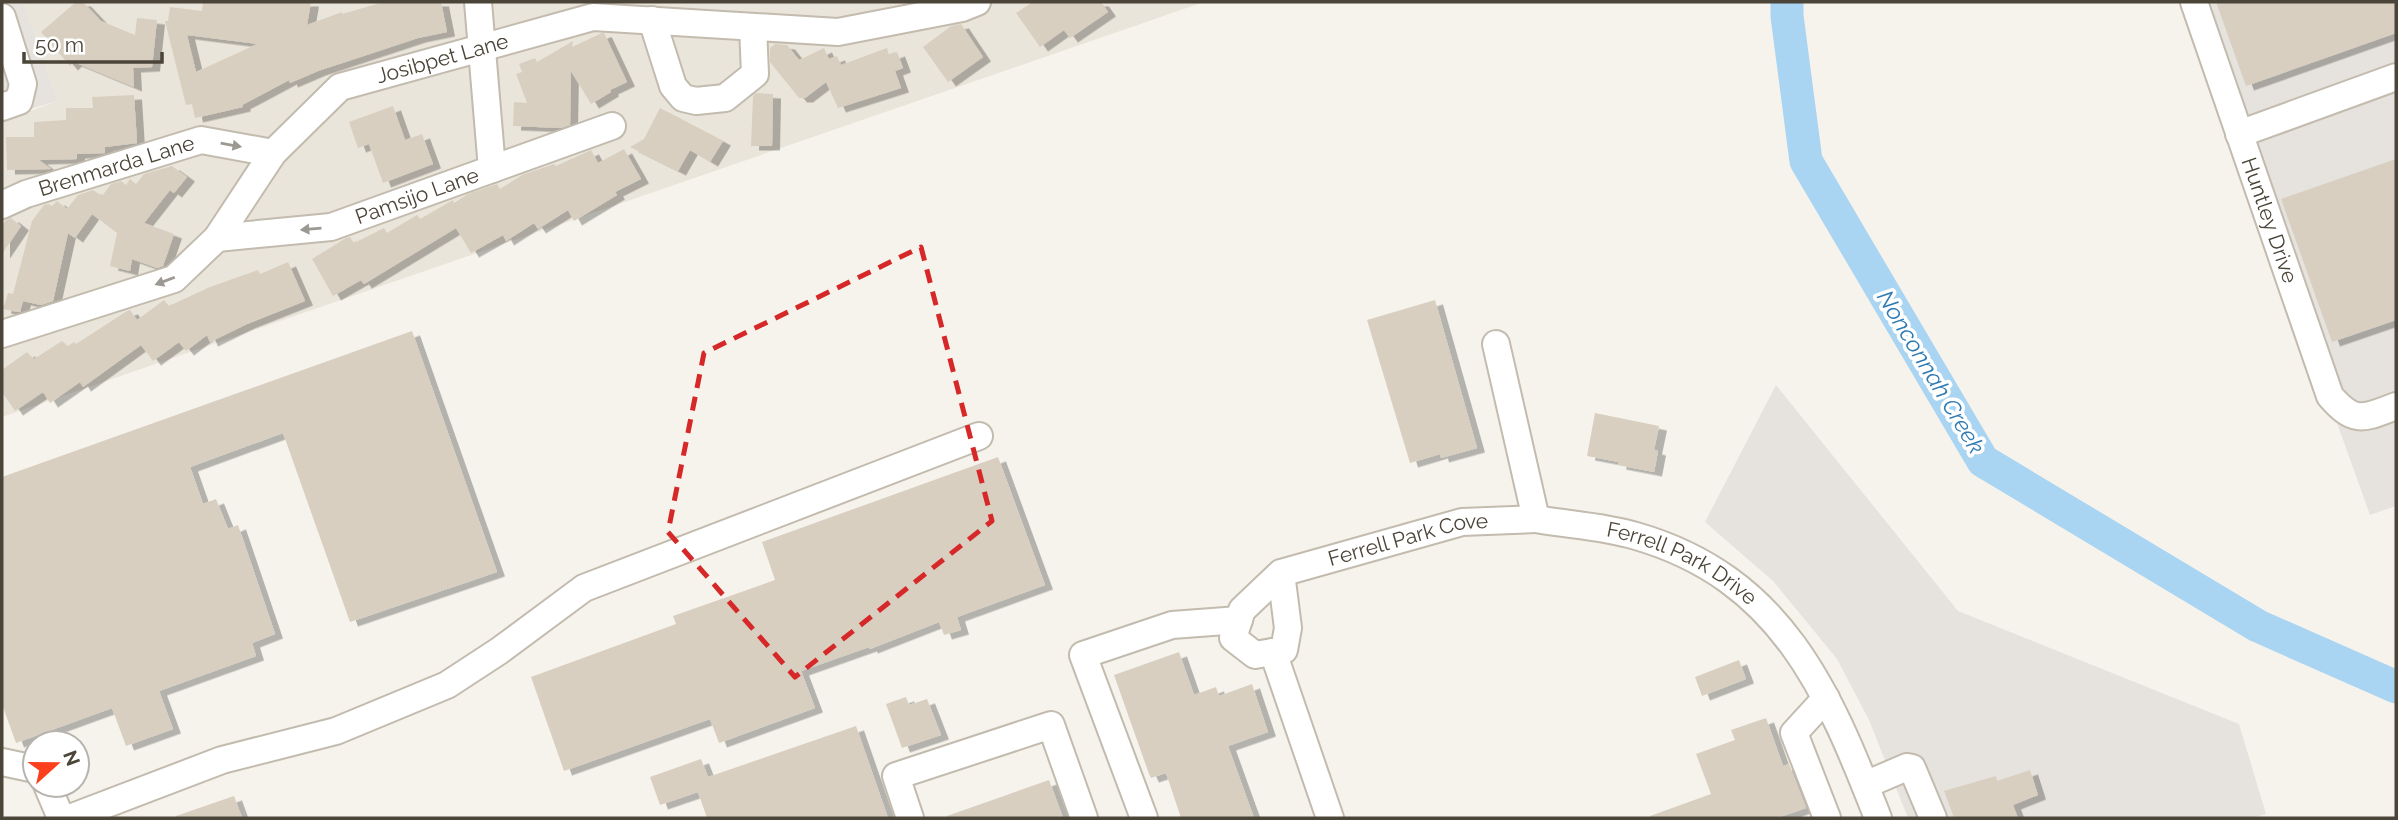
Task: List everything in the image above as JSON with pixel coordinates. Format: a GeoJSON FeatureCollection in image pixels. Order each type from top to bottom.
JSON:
{"type":"FeatureCollection","features":[{"type":"Feature","properties":{"kind":"street"},"geometry":{"type":"LineString","coordinates":[[478,2],[492,169]]}},
{"type":"Feature","properties":{"kind":"street","name":"Josibpet Lane"},"geometry":{"type":"LineString","coordinates":[[2,334],[174,279],[217,238],[273,153],[340,87],[481,48],[599,9],[652,20],[838,32],[962,8],[977,2]]}},
{"type":"Feature","properties":{"kind":"street","name":"Huntley Drive"},"geometry":{"type":"LineString","coordinates":[[2194,2],[2330,397],[2345,413],[2366,417],[2396,406]]}},
{"type":"Feature","properties":{"kind":"street"},"geometry":{"type":"LineString","coordinates":[[2,18],[23,84],[19,102],[2,107]]}},
{"type":"Feature","properties":{"kind":"street"},"geometry":{"type":"LineString","coordinates":[[652,20],[673,86],[683,98],[696,101],[725,98],[755,74],[753,27]]}},
{"type":"Feature","properties":{"kind":"street"},"geometry":{"type":"LineString","coordinates":[[2239,134],[2396,77]]}},
{"type":"Feature","properties":{"kind":"street","name":"Pamsijo Lane"},"geometry":{"type":"LineString","coordinates":[[217,238],[331,227],[612,126]]}},
{"type":"Feature","properties":{"kind":"street","name":"Brenmarda Lane"},"geometry":{"type":"LineString","coordinates":[[2,205],[26,194],[201,140],[273,153]]}},
{"type":"Feature","properties":{"kind":"street"},"geometry":{"type":"LineString","coordinates":[[1496,344],[1536,519]]}},
{"type":"Feature","properties":{"kind":"street"},"geometry":{"type":"LineString","coordinates":[[70,818],[222,761],[336,730],[447,685],[499,651],[584,588],[979,436]]}},
{"type":"Feature","properties":{"kind":"street","name":"Ferrell Park Cove"},"geometry":{"type":"LineString","coordinates":[[1281,573],[1462,522],[1536,519]]}},
{"type":"Feature","properties":{"kind":"street","name":"Ferrell Park Drive"},"geometry":{"type":"LineString","coordinates":[[1536,519],[1588,526],[1658,543],[1703,564],[1742,590],[1777,623],[1810,667],[1878,818]]}},
{"type":"Feature","properties":{"kind":"street"},"geometry":{"type":"LineString","coordinates":[[1281,573],[1288,628],[1284,650],[1255,655],[1233,638],[1242,610],[1281,573]]}},
{"type":"Feature","properties":{"kind":"street"},"geometry":{"type":"LineString","coordinates":[[1144,818],[1083,655],[1172,625],[1239,620]]}},
{"type":"Feature","properties":{"kind":"street"},"geometry":{"type":"LineString","coordinates":[[1273,652],[1330,818]]}},
{"type":"Feature","properties":{"kind":"street"},"geometry":{"type":"LineString","coordinates":[[1826,698],[1794,733],[1827,818]]}},
{"type":"Feature","properties":{"kind":"street"},"geometry":{"type":"LineString","coordinates":[[910,818],[896,776],[1051,725],[1084,818]]}},
{"type":"Feature","properties":{"kind":"street"},"geometry":{"type":"LineString","coordinates":[[2,762],[21,766]]}},
{"type":"Feature","properties":{"kind":"street"},"geometry":{"type":"LineString","coordinates":[[1865,785],[1907,767],[1912,768],[1933,818]]}},
{"type":"Feature","properties":{"kind":"street"},"geometry":{"type":"LineString","coordinates":[[53,799],[61,818]]}},
{"type":"Feature","properties":{"kind":"highlighted area"},"geometry":{"type":"Polygon","coordinates":[[[921,247],[992,521],[795,677],[668,532],[704,353],[921,247]]]}},
{"type":"Feature","properties":{"kind":"shaded area"},"geometry":{"type":"Polygon","coordinates":[[[2,2],[23,2],[58,101],[2,117],[2,2]]]}},
{"type":"Feature","properties":{"kind":"shaded area"},"geometry":{"type":"Polygon","coordinates":[[[23,2],[1204,2],[2,417],[2,121],[58,101],[23,2]]]}},
{"type":"Feature","properties":{"kind":"shaded area"},"geometry":{"type":"Polygon","coordinates":[[[2186,2],[2396,2],[2396,506],[2370,515],[2186,2]]]}},
{"type":"Feature","properties":{"kind":"shaded area"},"geometry":{"type":"Polygon","coordinates":[[[1776,385],[1958,611],[2239,724],[2266,814],[2252,818],[1908,818],[1869,720],[1837,659],[1773,581],[1705,522],[1776,385]]]}},
{"type":"Feature","properties":{"kind":"building"},"geometry":{"type":"Polygon","coordinates":[[[76,2],[83,2],[101,21],[135,35],[137,18],[157,20],[152,67],[133,68],[134,87],[74,62],[70,66],[41,32],[76,2]]]}},
{"type":"Feature","properties":{"kind":"building"},"geometry":{"type":"Polygon","coordinates":[[[203,2],[311,2],[307,25],[342,12],[384,2],[441,2],[447,32],[418,38],[290,83],[289,80],[242,105],[243,107],[195,118],[192,104],[186,105],[165,21],[168,21],[170,7],[202,11],[203,2]],[[187,35],[196,72],[257,44],[187,35]]]}},
{"type":"Feature","properties":{"kind":"building"},"geometry":{"type":"Polygon","coordinates":[[[1033,2],[1101,2],[1108,12],[1070,38],[1064,30],[1040,47],[1016,13],[1033,2]]]}},
{"type":"Feature","properties":{"kind":"building"},"geometry":{"type":"Polygon","coordinates":[[[2216,2],[2396,2],[2396,33],[2246,86],[2216,2]]]}},
{"type":"Feature","properties":{"kind":"building"},"geometry":{"type":"Polygon","coordinates":[[[961,24],[983,57],[948,82],[923,47],[951,26],[961,24]]]}},
{"type":"Feature","properties":{"kind":"building"},"geometry":{"type":"Polygon","coordinates":[[[602,33],[627,82],[591,104],[571,71],[570,125],[561,128],[513,126],[514,102],[527,103],[516,74],[522,72],[519,64],[535,58],[537,62],[573,41],[572,47],[602,33]]]}},
{"type":"Feature","properties":{"kind":"building"},"geometry":{"type":"Polygon","coordinates":[[[775,44],[787,45],[799,60],[824,48],[829,59],[837,56],[841,65],[887,48],[889,55],[897,52],[903,68],[895,71],[901,88],[838,108],[826,82],[805,98],[799,98],[770,62],[770,48],[775,44]]]}},
{"type":"Feature","properties":{"kind":"building"},"geometry":{"type":"Polygon","coordinates":[[[756,93],[773,94],[772,146],[751,146],[753,96],[756,93]]]}},
{"type":"Feature","properties":{"kind":"building"},"geometry":{"type":"Polygon","coordinates":[[[134,95],[137,143],[105,147],[105,153],[77,154],[77,159],[39,160],[51,169],[7,170],[6,137],[34,137],[34,122],[66,120],[66,108],[93,108],[92,97],[134,95]]]}},
{"type":"Feature","properties":{"kind":"building"},"geometry":{"type":"Polygon","coordinates":[[[393,106],[405,140],[422,134],[433,164],[383,183],[369,144],[358,148],[349,122],[393,106]]]}},
{"type":"Feature","properties":{"kind":"building"},"geometry":{"type":"Polygon","coordinates":[[[660,108],[723,141],[710,162],[690,150],[678,171],[630,147],[644,139],[660,108]]]}},
{"type":"Feature","properties":{"kind":"building"},"geometry":{"type":"Polygon","coordinates":[[[624,149],[641,179],[615,192],[617,195],[574,221],[568,210],[538,229],[534,223],[506,241],[503,235],[471,253],[456,228],[364,284],[361,280],[333,296],[312,259],[346,238],[350,237],[354,243],[384,228],[387,233],[417,215],[420,219],[453,200],[454,203],[468,194],[497,184],[500,189],[522,175],[554,164],[556,166],[591,150],[598,163],[624,149]]]}},
{"type":"Feature","properties":{"kind":"building"},"geometry":{"type":"Polygon","coordinates":[[[2396,159],[2396,320],[2332,342],[2281,199],[2396,159]]]}},
{"type":"Feature","properties":{"kind":"building"},"geometry":{"type":"Polygon","coordinates":[[[172,166],[187,177],[174,193],[170,190],[144,223],[174,234],[163,266],[157,268],[132,259],[130,271],[110,266],[117,233],[92,214],[75,238],[68,233],[53,301],[41,305],[23,301],[20,312],[3,309],[8,293],[13,294],[32,221],[44,205],[52,206],[57,201],[67,209],[78,195],[93,190],[102,196],[111,184],[121,181],[126,185],[130,179],[136,184],[144,174],[172,166]]]}},
{"type":"Feature","properties":{"kind":"building"},"geometry":{"type":"Polygon","coordinates":[[[11,218],[21,226],[2,254],[2,226],[11,218]]]}},
{"type":"Feature","properties":{"kind":"building"},"geometry":{"type":"Polygon","coordinates":[[[288,262],[305,301],[210,342],[207,335],[186,351],[179,342],[153,361],[141,345],[83,387],[80,382],[50,403],[43,392],[15,411],[2,392],[2,370],[27,352],[34,359],[62,341],[68,346],[74,342],[76,344],[127,311],[130,310],[137,320],[164,300],[169,306],[210,287],[258,270],[260,274],[288,262]]]}},
{"type":"Feature","properties":{"kind":"building"},"geometry":{"type":"Polygon","coordinates":[[[1435,300],[1477,448],[1441,458],[1440,454],[1410,463],[1367,320],[1435,300]]]}},
{"type":"Feature","properties":{"kind":"building"},"geometry":{"type":"Polygon","coordinates":[[[412,331],[497,572],[350,622],[283,433],[190,467],[203,504],[216,499],[228,529],[238,525],[275,634],[252,643],[256,656],[159,691],[173,729],[126,746],[112,708],[54,729],[21,729],[21,741],[16,743],[2,704],[2,477],[412,331]]]}},
{"type":"Feature","properties":{"kind":"building"},"geometry":{"type":"Polygon","coordinates":[[[1595,413],[1659,426],[1654,450],[1658,451],[1654,472],[1587,456],[1595,413]]]}},
{"type":"Feature","properties":{"kind":"building"},"geometry":{"type":"Polygon","coordinates":[[[998,457],[1045,585],[957,617],[961,630],[944,635],[939,622],[870,649],[869,647],[801,671],[815,708],[719,743],[710,719],[564,771],[531,677],[676,624],[673,616],[775,580],[762,542],[998,457]]]}},
{"type":"Feature","properties":{"kind":"building"},"geometry":{"type":"Polygon","coordinates":[[[1179,652],[1194,695],[1216,687],[1219,696],[1252,684],[1268,732],[1228,746],[1254,818],[1181,818],[1166,773],[1151,778],[1149,774],[1114,675],[1179,652]]]}},
{"type":"Feature","properties":{"kind":"building"},"geometry":{"type":"Polygon","coordinates":[[[1739,660],[1746,679],[1702,696],[1695,677],[1739,660]]]}},
{"type":"Feature","properties":{"kind":"building"},"geometry":{"type":"Polygon","coordinates":[[[906,697],[909,705],[927,699],[941,735],[902,748],[886,704],[906,697]]]}},
{"type":"Feature","properties":{"kind":"building"},"geometry":{"type":"Polygon","coordinates":[[[1766,718],[1783,766],[1789,764],[1806,808],[1777,818],[1650,818],[1711,794],[1696,754],[1735,740],[1731,730],[1766,718]]]}},
{"type":"Feature","properties":{"kind":"building"},"geometry":{"type":"Polygon","coordinates":[[[856,726],[888,818],[707,818],[698,792],[660,805],[650,777],[701,759],[708,777],[856,726]]]}},
{"type":"Feature","properties":{"kind":"building"},"geometry":{"type":"Polygon","coordinates":[[[2030,770],[2038,795],[2013,805],[2018,818],[1954,818],[1944,791],[1996,776],[1997,781],[2030,770]]]}},
{"type":"Feature","properties":{"kind":"building"},"geometry":{"type":"Polygon","coordinates":[[[1049,780],[1063,818],[947,816],[1049,780]]]}},
{"type":"Feature","properties":{"kind":"building"},"geometry":{"type":"Polygon","coordinates":[[[234,796],[242,818],[176,818],[176,816],[234,796]]]}},
{"type":"Feature","properties":{"kind":"waterway","name":"Nonconnah Creek"},"geometry":{"type":"LineString","coordinates":[[1787,2],[1806,161],[1983,461],[2258,626],[2396,687]]}}]}
